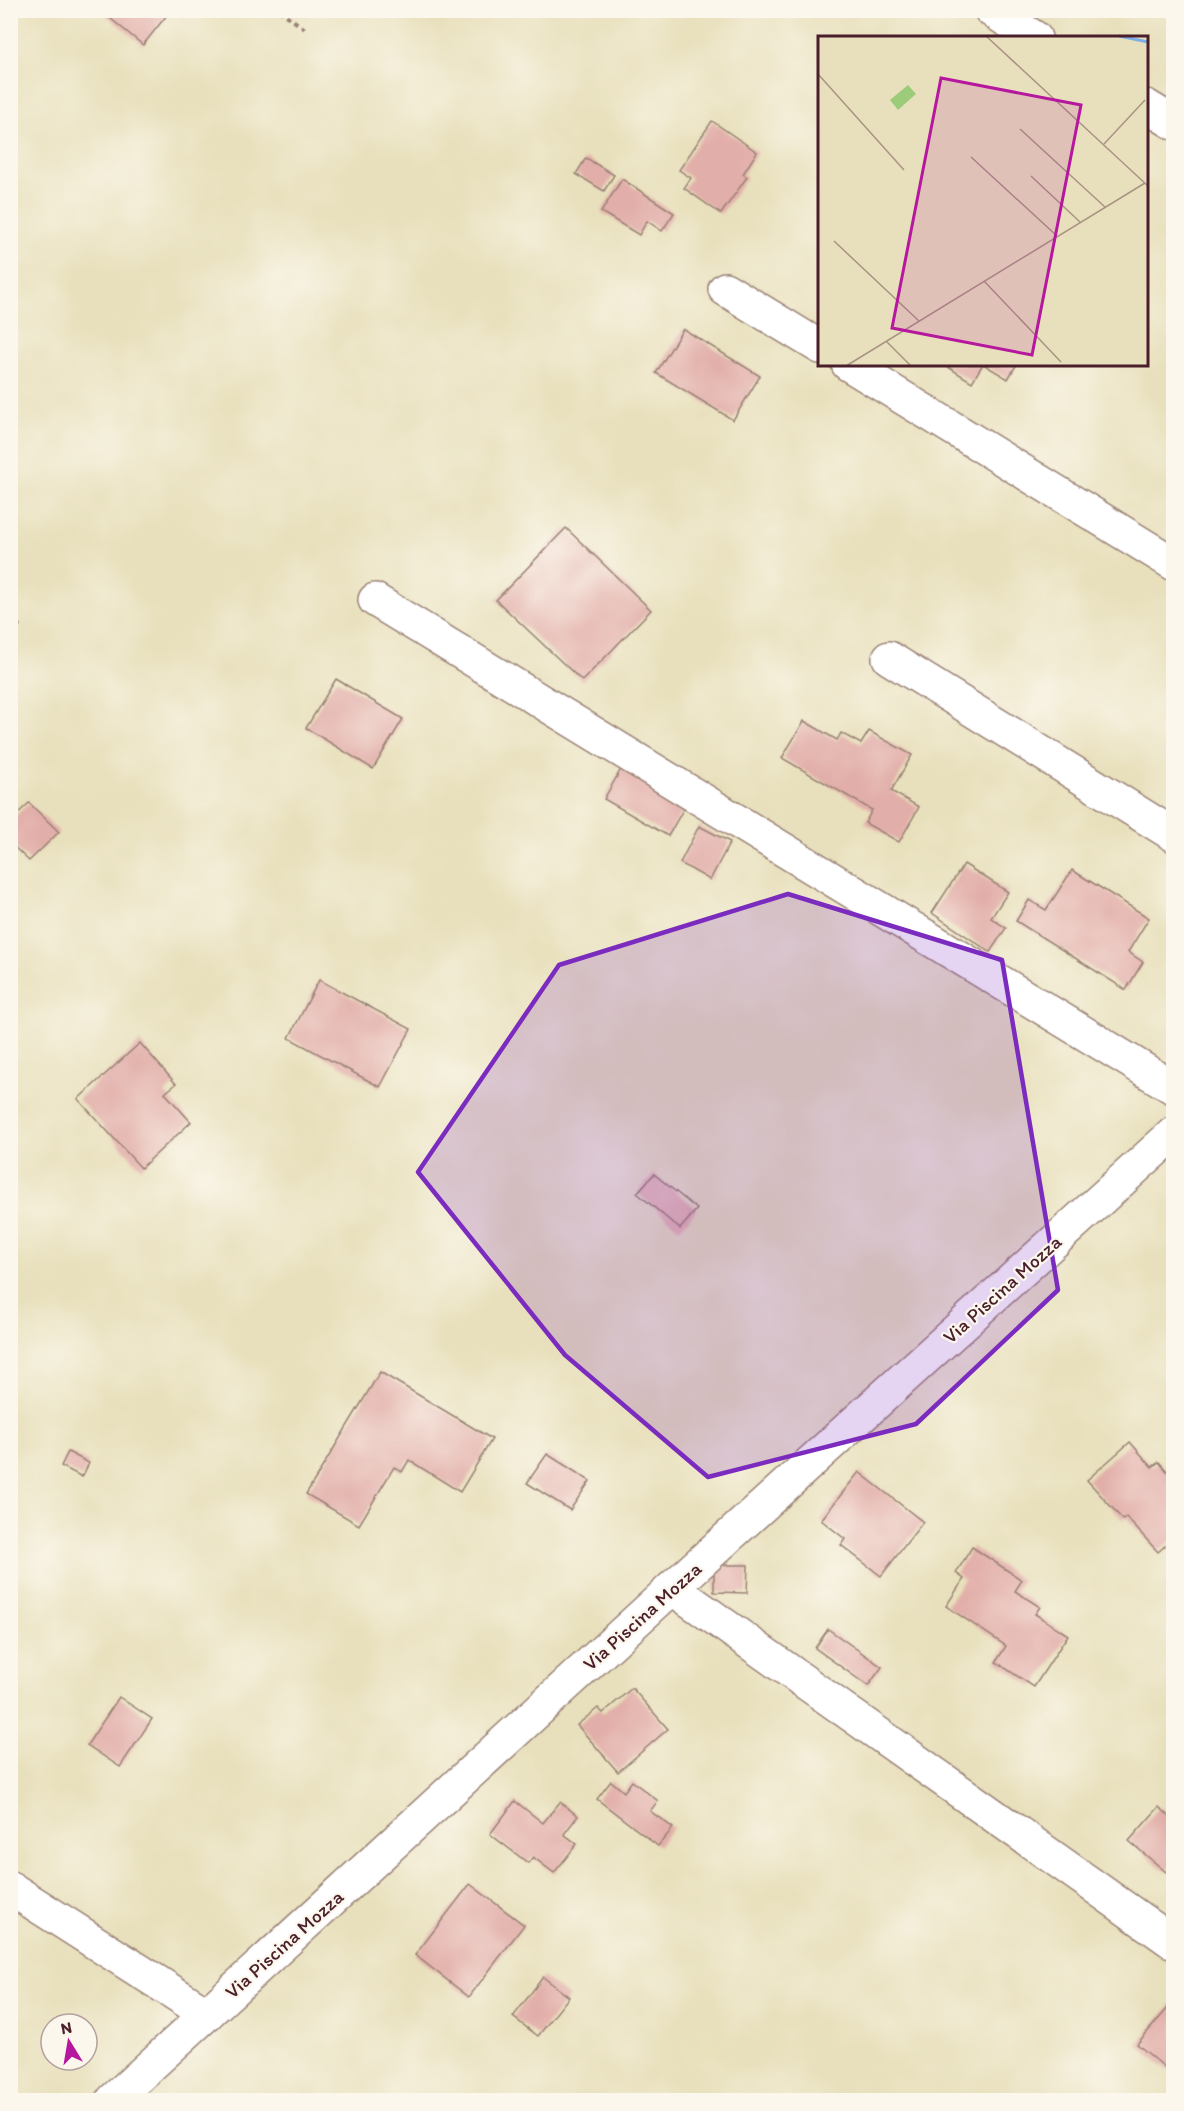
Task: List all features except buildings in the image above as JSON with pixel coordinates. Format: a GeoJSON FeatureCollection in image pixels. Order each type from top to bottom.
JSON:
{"type":"FeatureCollection","features":[{"type":"Feature","properties":{"kind":"street"},"geometry":{"type":"LineString","coordinates":[[991,10],[1032,36]]}},
{"type":"Feature","properties":{"kind":"street"},"geometry":{"type":"LineString","coordinates":[[1148,107],[1173,123]]}},
{"type":"Feature","properties":{"kind":"street"},"geometry":{"type":"LineString","coordinates":[[725,289],[818,346]]}},
{"type":"Feature","properties":{"kind":"street"},"geometry":{"type":"LineString","coordinates":[[851,366],[1173,564]]}},
{"type":"Feature","properties":{"kind":"street"},"geometry":{"type":"LineString","coordinates":[[375,600],[1173,1088]]}},
{"type":"Feature","properties":{"kind":"street"},"geometry":{"type":"LineString","coordinates":[[889,658],[1173,835]]}},
{"type":"Feature","properties":{"kind":"street","name":"Via Piscina Mozza"},"geometry":{"type":"LineString","coordinates":[[113,2100],[1173,1133]]}},
{"type":"Feature","properties":{"kind":"street"},"geometry":{"type":"LineString","coordinates":[[672,1588],[1173,1943]]}},
{"type":"Feature","properties":{"kind":"street"},"geometry":{"type":"LineString","coordinates":[[10,1888],[207,2014]]}},
{"type":"Feature","properties":{"kind":"path"},"geometry":{"type":"LineString","coordinates":[[279,10],[305,29]]}},
{"type":"Feature","properties":{"kind":"highlighted area"},"geometry":{"type":"Polygon","coordinates":[[[788,894],[1002,960],[1058,1290],[916,1424],[708,1477],[565,1355],[418,1172],[559,965],[788,894]]]}}]}
